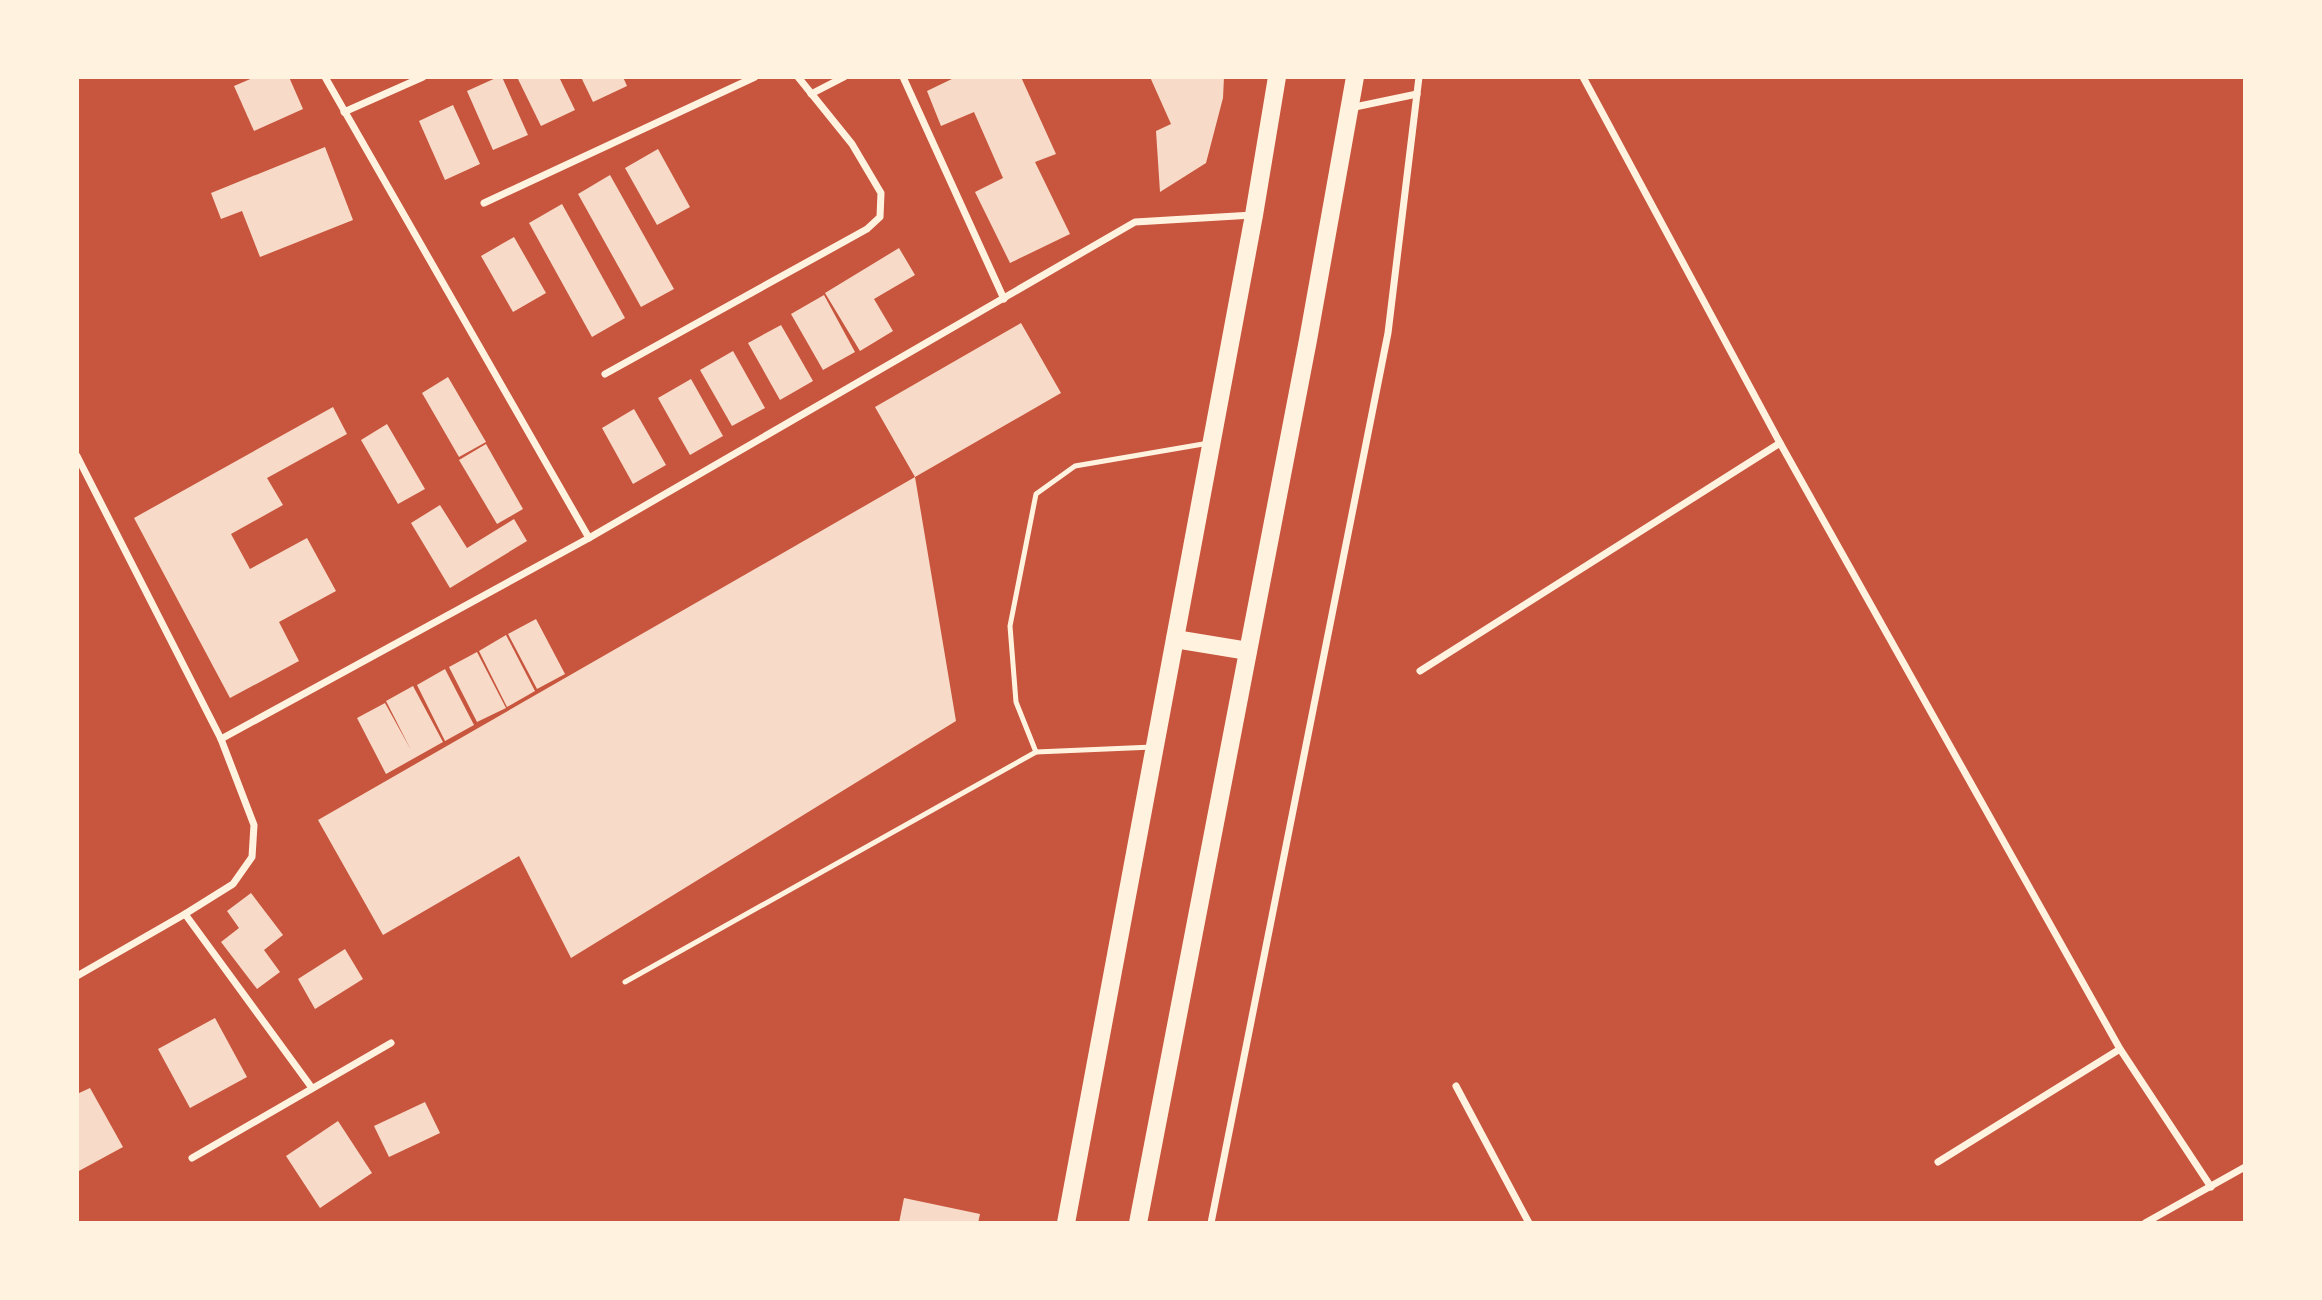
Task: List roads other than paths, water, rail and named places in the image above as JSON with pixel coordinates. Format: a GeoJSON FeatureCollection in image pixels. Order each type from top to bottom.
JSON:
{"type":"FeatureCollection","features":[{"type":"Feature","properties":{"kind":"main road"},"geometry":{"type":"LineString","coordinates":[[1066,1223],[1254,215],[1277,77]]}},
{"type":"Feature","properties":{"kind":"main road"},"geometry":{"type":"LineString","coordinates":[[1138,1223],[1308,340],[1355,77]]}},
{"type":"Feature","properties":{"kind":"main road"},"geometry":{"type":"LineString","coordinates":[[1175,639],[1248,650]]}},
{"type":"Feature","properties":{"kind":"street"},"geometry":{"type":"LineString","coordinates":[[325,77],[589,538]]}},
{"type":"Feature","properties":{"kind":"street"},"geometry":{"type":"LineString","coordinates":[[344,112],[424,77]]}},
{"type":"Feature","properties":{"kind":"street"},"geometry":{"type":"LineString","coordinates":[[484,203],[755,77]]}},
{"type":"Feature","properties":{"kind":"street"},"geometry":{"type":"LineString","coordinates":[[605,374],[867,229],[880,217],[881,193],[852,144],[798,77]]}},
{"type":"Feature","properties":{"kind":"street"},"geometry":{"type":"LineString","coordinates":[[811,94],[844,77]]}},
{"type":"Feature","properties":{"kind":"street"},"geometry":{"type":"LineString","coordinates":[[903,77],[1004,299]]}},
{"type":"Feature","properties":{"kind":"street"},"geometry":{"type":"LineString","coordinates":[[1211,1223],[1388,333],[1419,77]]}},
{"type":"Feature","properties":{"kind":"street"},"geometry":{"type":"LineString","coordinates":[[1583,77],[1780,443],[2120,1049],[2211,1187]]}},
{"type":"Feature","properties":{"kind":"street"},"geometry":{"type":"LineString","coordinates":[[1350,108],[1417,94]]}},
{"type":"Feature","properties":{"kind":"street"},"geometry":{"type":"LineString","coordinates":[[221,739],[589,538],[1135,222],[1254,215]]}},
{"type":"Feature","properties":{"kind":"street"},"geometry":{"type":"LineString","coordinates":[[1420,671],[1780,443]]}},
{"type":"Feature","properties":{"kind":"street"},"geometry":{"type":"LineString","coordinates":[[77,456],[221,739],[254,825],[252,857],[233,884],[77,976]]}},
{"type":"Feature","properties":{"kind":"street"},"geometry":{"type":"LineString","coordinates":[[185,914],[312,1088]]}},
{"type":"Feature","properties":{"kind":"street"},"geometry":{"type":"LineString","coordinates":[[192,1158],[391,1043]]}},
{"type":"Feature","properties":{"kind":"street"},"geometry":{"type":"LineString","coordinates":[[1938,1162],[2120,1049]]}},
{"type":"Feature","properties":{"kind":"street"},"geometry":{"type":"LineString","coordinates":[[1456,1086],[1529,1223]]}},
{"type":"Feature","properties":{"kind":"street"},"geometry":{"type":"LineString","coordinates":[[2145,1223],[2245,1167]]}},
{"type":"Feature","properties":{"kind":"lane"},"geometry":{"type":"LineString","coordinates":[[1036,752],[1016,702],[1010,626],[1037,494],[1075,466],[1212,443]]}},
{"type":"Feature","properties":{"kind":"lane"},"geometry":{"type":"LineString","coordinates":[[625,982],[1036,752],[1155,747]]}}]}
